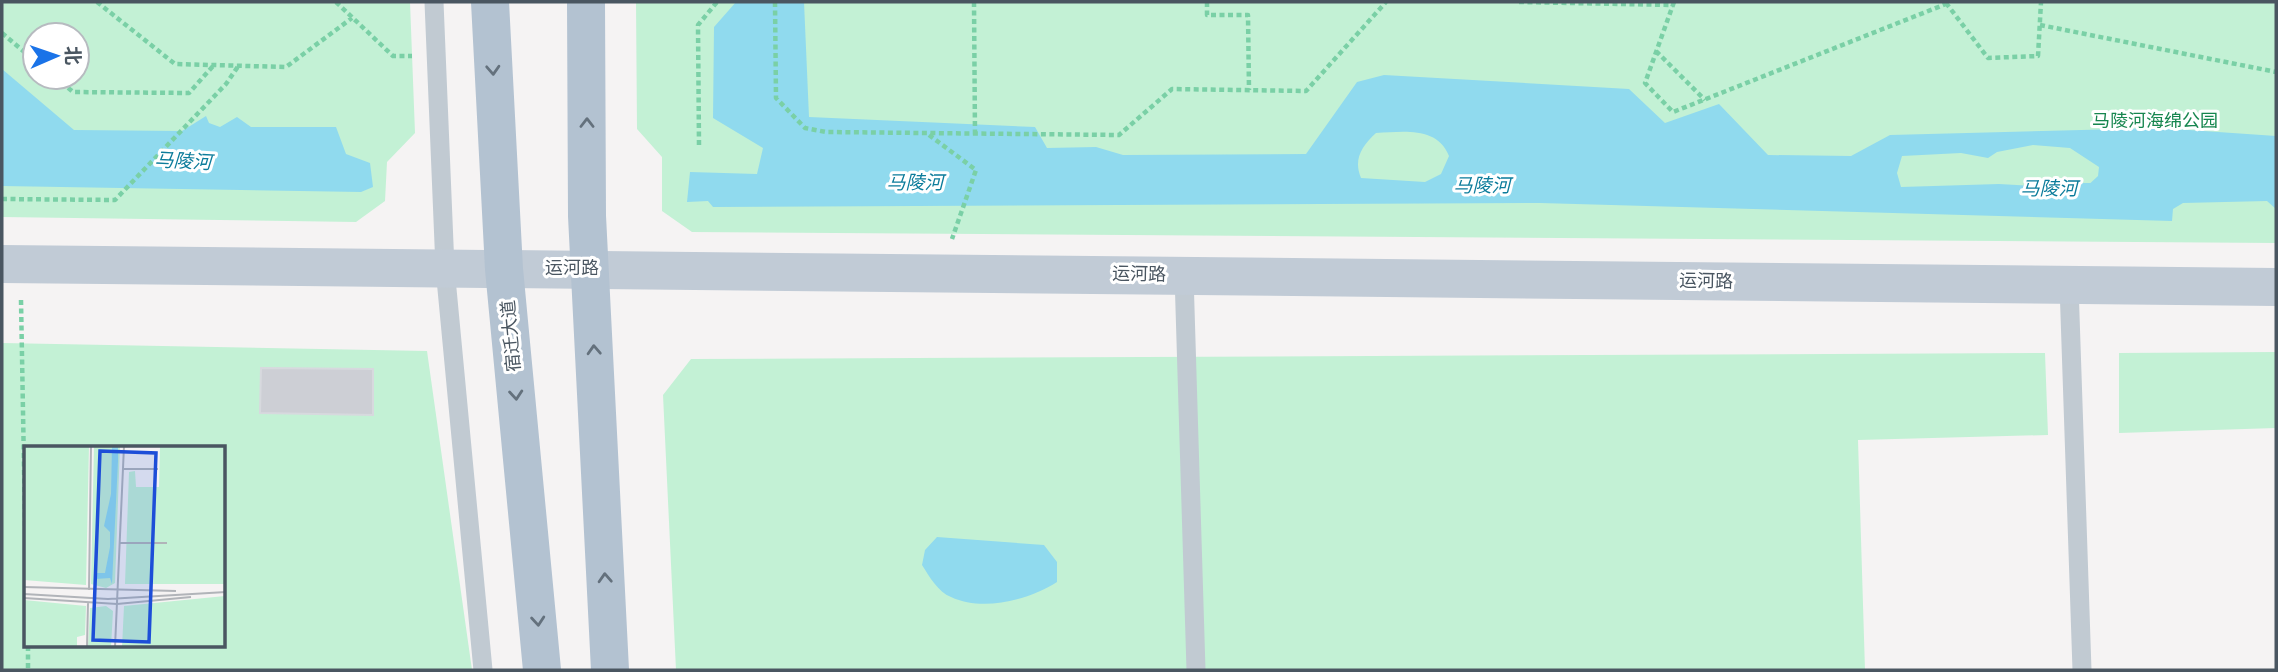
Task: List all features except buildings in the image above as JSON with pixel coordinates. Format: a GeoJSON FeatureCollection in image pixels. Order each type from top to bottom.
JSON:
{"type":"FeatureCollection","features":[{"type":"Feature","properties":{"kind":"main road","name":"宿迁大道"},"geometry":{"type":"LineString","coordinates":[[490,2],[504,268],[542,670]]}},
{"type":"Feature","properties":{"kind":"main road"},"geometry":{"type":"LineString","coordinates":[[586,2],[590,268],[610,670]]}},
{"type":"Feature","properties":{"kind":"street","name":"运河路"},"geometry":{"type":"LineString","coordinates":[[11,264],[2276,287]]}},
{"type":"Feature","properties":{"kind":"lane"},"geometry":{"type":"LineString","coordinates":[[434,2],[445,268],[483,670]]}},
{"type":"Feature","properties":{"kind":"lane"},"geometry":{"type":"LineString","coordinates":[[1184,275],[1196,670]]}},
{"type":"Feature","properties":{"kind":"lane"},"geometry":{"type":"LineString","coordinates":[[2068,285],[2082,670]]}},
{"type":"Feature","properties":{"kind":"path"},"geometry":{"type":"LineString","coordinates":[[97,2],[175,64],[286,67],[352,18]]}},
{"type":"Feature","properties":{"kind":"path"},"geometry":{"type":"LineString","coordinates":[[336,2],[393,56],[423,56]]}},
{"type":"Feature","properties":{"kind":"path"},"geometry":{"type":"LineString","coordinates":[[699,145],[698,25],[717,2]]}},
{"type":"Feature","properties":{"kind":"path"},"geometry":{"type":"LineString","coordinates":[[775,2],[776,98],[805,128],[826,132],[975,135],[1119,135],[1172,89],[1306,91],[1386,2]]}},
{"type":"Feature","properties":{"kind":"path"},"geometry":{"type":"LineString","coordinates":[[974,2],[975,135]]}},
{"type":"Feature","properties":{"kind":"path"},"geometry":{"type":"LineString","coordinates":[[1207,2],[1207,15],[1248,15],[1249,90]]}},
{"type":"Feature","properties":{"kind":"path"},"geometry":{"type":"LineString","coordinates":[[1519,2],[1674,4],[1644,83],[1673,113],[1945,3],[1988,58],[2038,56],[2041,2]]}},
{"type":"Feature","properties":{"kind":"path"},"geometry":{"type":"LineString","coordinates":[[2040,25],[2276,72]]}},
{"type":"Feature","properties":{"kind":"path"},"geometry":{"type":"LineString","coordinates":[[2,33],[21,49]]}},
{"type":"Feature","properties":{"kind":"path"},"geometry":{"type":"LineString","coordinates":[[1656,51],[1705,100]]}},
{"type":"Feature","properties":{"kind":"path"},"geometry":{"type":"LineString","coordinates":[[72,91],[189,93],[214,65]]}},
{"type":"Feature","properties":{"kind":"path"},"geometry":{"type":"LineString","coordinates":[[2,199],[115,200],[226,84],[239,65]]}},
{"type":"Feature","properties":{"kind":"path"},"geometry":{"type":"LineString","coordinates":[[929,134],[976,170],[959,220]]}},
{"type":"Feature","properties":{"kind":"path"},"geometry":{"type":"LineString","coordinates":[[11,264],[24,536]]}},
{"type":"Feature","properties":{"kind":"path"},"geometry":{"type":"LineString","coordinates":[[28,648],[28,670]]}},
{"type":"Feature","properties":{"kind":"green space"},"geometry":{"type":"Polygon","coordinates":[[[2,2],[410,2],[415,133],[387,162],[385,201],[356,222],[2,217],[2,2]]]}},
{"type":"Feature","properties":{"kind":"green space","name":"马陵河海绵公园"},"geometry":{"type":"Polygon","coordinates":[[[636,2],[2276,2],[2276,243],[692,232],[662,211],[662,157],[637,129],[636,2]]]}},
{"type":"Feature","properties":{"kind":"green space"},"geometry":{"type":"Polygon","coordinates":[[[2,343],[427,351],[472,670],[2,670],[2,343]]]}},
{"type":"Feature","properties":{"kind":"green space"},"geometry":{"type":"Polygon","coordinates":[[[2276,352],[2276,428],[2119,433],[2119,353],[2276,352]]]}},
{"type":"Feature","properties":{"kind":"green space"},"geometry":{"type":"Polygon","coordinates":[[[2045,353],[2048,435],[1858,440],[1865,670],[676,670],[663,395],[691,359],[2045,353]]]}},
{"type":"Feature","properties":{"kind":"water"},"geometry":{"type":"Polygon","coordinates":[[[736,2],[804,2],[809,117],[1035,127],[1047,148],[1096,147],[1123,155],[1306,154],[1357,82],[1384,75],[1629,89],[1665,123],[1719,104],[1768,155],[1851,156],[1890,135],[2160,128],[2276,136],[2276,209],[2267,201],[2183,203],[2173,209],[2172,221],[1540,203],[713,207],[708,201],[687,202],[690,172],[757,174],[763,148],[713,118],[714,27],[736,2]],[[1376,133],[1360,153],[1358,165],[1361,178],[1425,182],[1441,174],[1449,156],[1444,146],[1436,140],[1418,133],[1376,133]],[[2033,145],[1997,152],[1988,158],[1961,153],[1902,156],[1897,173],[1901,187],[1999,184],[2084,189],[2098,176],[2099,167],[2070,148],[2033,145]]]}},
{"type":"Feature","properties":{"kind":"water"},"geometry":{"type":"Polygon","coordinates":[[[2,69],[21,85],[21,91],[28,91],[74,130],[182,131],[206,116],[209,123],[220,127],[237,117],[251,127],[336,127],[346,154],[370,163],[373,187],[361,192],[2,186],[2,69]]]}},
{"type":"Feature","properties":{"kind":"water"},"geometry":{"type":"Polygon","coordinates":[[[937,537],[1044,545],[1057,562],[1057,582],[1033,594],[1006,602],[977,604],[951,597],[938,588],[922,565],[925,550],[937,537]]]}},
{"type":"Feature","properties":{"kind":"waterway","name":"马陵河"},"geometry":{"type":"LineString","coordinates":[[2049,188],[2097,188]]}}]}
